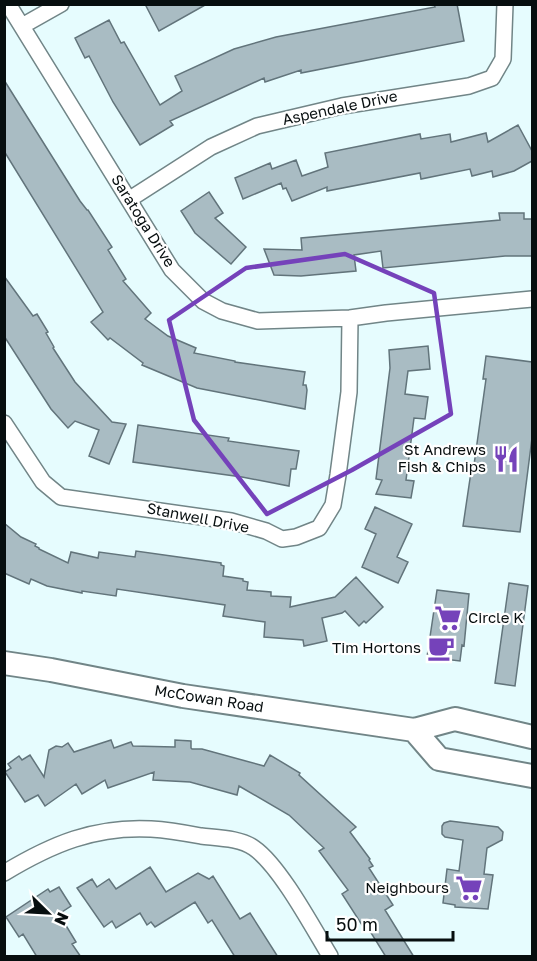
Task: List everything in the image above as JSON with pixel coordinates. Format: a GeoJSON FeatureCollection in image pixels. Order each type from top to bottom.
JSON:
{"type":"FeatureCollection","features":[{"type":"Feature","properties":{"kind":"main road","name":"McCowan Road"},"geometry":{"type":"LineString","coordinates":[[4,663],[183,696],[414,730],[456,719],[532,737]]}},
{"type":"Feature","properties":{"kind":"main road"},"geometry":{"type":"LineString","coordinates":[[414,730],[439,759],[532,776]]}},
{"type":"Feature","properties":{"kind":"street","name":"Saratoga Drive"},"geometry":{"type":"LineString","coordinates":[[8,4],[172,270],[203,301],[222,311],[258,321],[350,318],[532,299]]}},
{"type":"Feature","properties":{"kind":"street"},"geometry":{"type":"LineString","coordinates":[[22,26],[62,4]]}},
{"type":"Feature","properties":{"kind":"street","name":"Aspendale Drive"},"geometry":{"type":"LineString","coordinates":[[130,199],[211,147],[257,126],[342,106],[469,86],[492,78],[503,58],[505,4]]}},
{"type":"Feature","properties":{"kind":"street","name":"Stanwell Drive"},"geometry":{"type":"LineString","coordinates":[[4,423],[43,482],[61,497],[231,521],[266,531],[282,539],[296,537],[319,528],[333,505],[349,392],[350,318]]}},
{"type":"Feature","properties":{"kind":"street"},"geometry":{"type":"LineString","coordinates":[[4,873],[35,854],[80,836],[102,831],[151,829],[234,841],[254,848],[268,861],[330,957]]}},
{"type":"Feature","properties":{"kind":"highlighted area"},"geometry":{"type":"Polygon","coordinates":[[[345,254],[434,293],[451,414],[352,470],[267,514],[194,420],[169,320],[246,268],[345,254]]]}},
{"type":"Feature","properties":{"kind":"building"},"geometry":{"type":"Polygon","coordinates":[[[145,4],[207,4],[159,31],[145,4]]]}},
{"type":"Feature","properties":{"kind":"building"},"geometry":{"type":"Polygon","coordinates":[[[434,4],[457,4],[464,41],[301,73],[301,70],[265,82],[264,78],[170,121],[173,125],[140,145],[113,102],[89,56],[85,58],[75,38],[109,20],[160,105],[182,91],[175,76],[234,49],[276,37],[435,7],[434,4]]]}},
{"type":"Feature","properties":{"kind":"building"},"geometry":{"type":"Polygon","coordinates":[[[4,80],[80,201],[112,247],[108,250],[126,279],[123,281],[151,313],[145,319],[168,336],[196,348],[194,353],[235,362],[305,372],[303,385],[306,385],[307,390],[305,409],[197,388],[142,365],[143,363],[110,338],[108,340],[91,322],[103,312],[4,151],[4,80]]]}},
{"type":"Feature","properties":{"kind":"building"},"geometry":{"type":"Polygon","coordinates":[[[518,125],[532,151],[532,161],[514,171],[493,177],[492,171],[472,176],[470,169],[421,179],[420,173],[327,191],[327,187],[292,201],[281,183],[243,199],[235,178],[270,163],[272,169],[296,160],[302,176],[328,167],[325,153],[420,134],[421,139],[450,134],[451,142],[486,133],[488,142],[518,125]]]}},
{"type":"Feature","properties":{"kind":"building"},"geometry":{"type":"Polygon","coordinates":[[[209,192],[223,213],[215,218],[246,247],[231,264],[195,233],[181,211],[209,192]]]}},
{"type":"Feature","properties":{"kind":"building"},"geometry":{"type":"Polygon","coordinates":[[[499,213],[524,213],[524,219],[532,219],[532,256],[505,256],[383,268],[381,251],[354,255],[356,271],[301,276],[274,275],[264,249],[302,250],[301,238],[500,220],[499,213]]]}},
{"type":"Feature","properties":{"kind":"building"},"geometry":{"type":"Polygon","coordinates":[[[4,276],[33,316],[37,314],[48,332],[46,333],[53,348],[75,382],[112,422],[126,424],[109,464],[89,456],[99,430],[75,421],[68,428],[51,409],[4,336],[4,276]]]}},
{"type":"Feature","properties":{"kind":"building"},"geometry":{"type":"Polygon","coordinates":[[[428,346],[430,369],[408,371],[405,394],[428,397],[425,419],[414,418],[406,480],[414,481],[411,498],[376,494],[382,480],[376,479],[390,368],[389,350],[428,346]]]}},
{"type":"Feature","properties":{"kind":"building"},"geometry":{"type":"Polygon","coordinates":[[[486,356],[532,362],[532,438],[520,532],[463,526],[486,379],[483,379],[486,356]]]}},
{"type":"Feature","properties":{"kind":"building"},"geometry":{"type":"Polygon","coordinates":[[[138,425],[299,451],[296,469],[291,469],[289,486],[133,462],[138,425]]]}},
{"type":"Feature","properties":{"kind":"building"},"geometry":{"type":"Polygon","coordinates":[[[375,507],[412,524],[397,557],[408,562],[398,583],[362,567],[376,534],[365,529],[375,507]]]}},
{"type":"Feature","properties":{"kind":"building"},"geometry":{"type":"Polygon","coordinates":[[[4,523],[21,537],[36,544],[35,546],[39,549],[68,563],[71,552],[98,558],[99,552],[135,557],[136,551],[221,563],[224,566],[223,576],[243,579],[248,582],[247,590],[271,592],[271,596],[291,597],[290,607],[335,597],[356,577],[383,607],[366,623],[364,621],[359,626],[345,611],[322,618],[327,641],[304,646],[303,640],[264,637],[265,622],[223,616],[225,605],[117,589],[116,596],[82,591],[82,593],[47,586],[31,579],[29,584],[4,573],[4,523]]]}},
{"type":"Feature","properties":{"kind":"building"},"geometry":{"type":"Polygon","coordinates":[[[509,583],[528,586],[515,686],[495,683],[509,583]]]}},
{"type":"Feature","properties":{"kind":"building"},"geometry":{"type":"Polygon","coordinates":[[[437,590],[469,594],[464,646],[462,645],[460,661],[427,657],[437,590]]]}},
{"type":"Feature","properties":{"kind":"building"},"geometry":{"type":"Polygon","coordinates":[[[111,740],[114,748],[131,742],[133,746],[175,747],[175,740],[191,741],[192,749],[202,749],[264,766],[270,755],[300,773],[299,775],[356,827],[350,832],[370,859],[373,866],[369,868],[393,905],[385,910],[414,957],[386,957],[365,923],[362,925],[342,894],[348,890],[319,851],[324,848],[289,815],[239,786],[237,795],[190,782],[153,780],[154,772],[108,788],[105,780],[82,794],[76,784],[45,806],[38,795],[25,802],[5,772],[11,768],[8,764],[19,756],[22,760],[30,755],[44,777],[49,750],[56,746],[62,747],[68,743],[74,752],[111,740]]]}},
{"type":"Feature","properties":{"kind":"building"},"geometry":{"type":"Polygon","coordinates":[[[450,821],[498,827],[503,832],[502,840],[487,848],[484,874],[493,875],[488,909],[455,907],[455,905],[443,903],[447,869],[459,871],[463,840],[445,837],[442,834],[442,826],[450,821]]]}},
{"type":"Feature","properties":{"kind":"building"},"geometry":{"type":"Polygon","coordinates":[[[150,867],[166,892],[198,873],[209,879],[213,876],[240,919],[250,913],[278,957],[235,957],[212,920],[208,923],[195,902],[155,927],[151,922],[147,925],[140,913],[116,928],[112,921],[104,927],[77,888],[92,879],[97,887],[109,879],[116,889],[150,867]]]}},
{"type":"Feature","properties":{"kind":"building"},"geometry":{"type":"Polygon","coordinates":[[[59,887],[71,906],[59,914],[76,942],[72,944],[81,957],[37,957],[23,934],[19,937],[6,917],[48,889],[50,892],[59,887]]]}},
{"type":"Feature","properties":{"kind":"place","name":"St Andrews Fish & Chips"},"geometry":{"type":"Point","coordinates":[506,459]}},
{"type":"Feature","properties":{"kind":"place","name":"Circle K"},"geometry":{"type":"Point","coordinates":[448,618]}},
{"type":"Feature","properties":{"kind":"place","name":"Tim Hortons"},"geometry":{"type":"Point","coordinates":[441,648]}},
{"type":"Feature","properties":{"kind":"place","name":"Neighbours"},"geometry":{"type":"Point","coordinates":[469,888]}}]}
